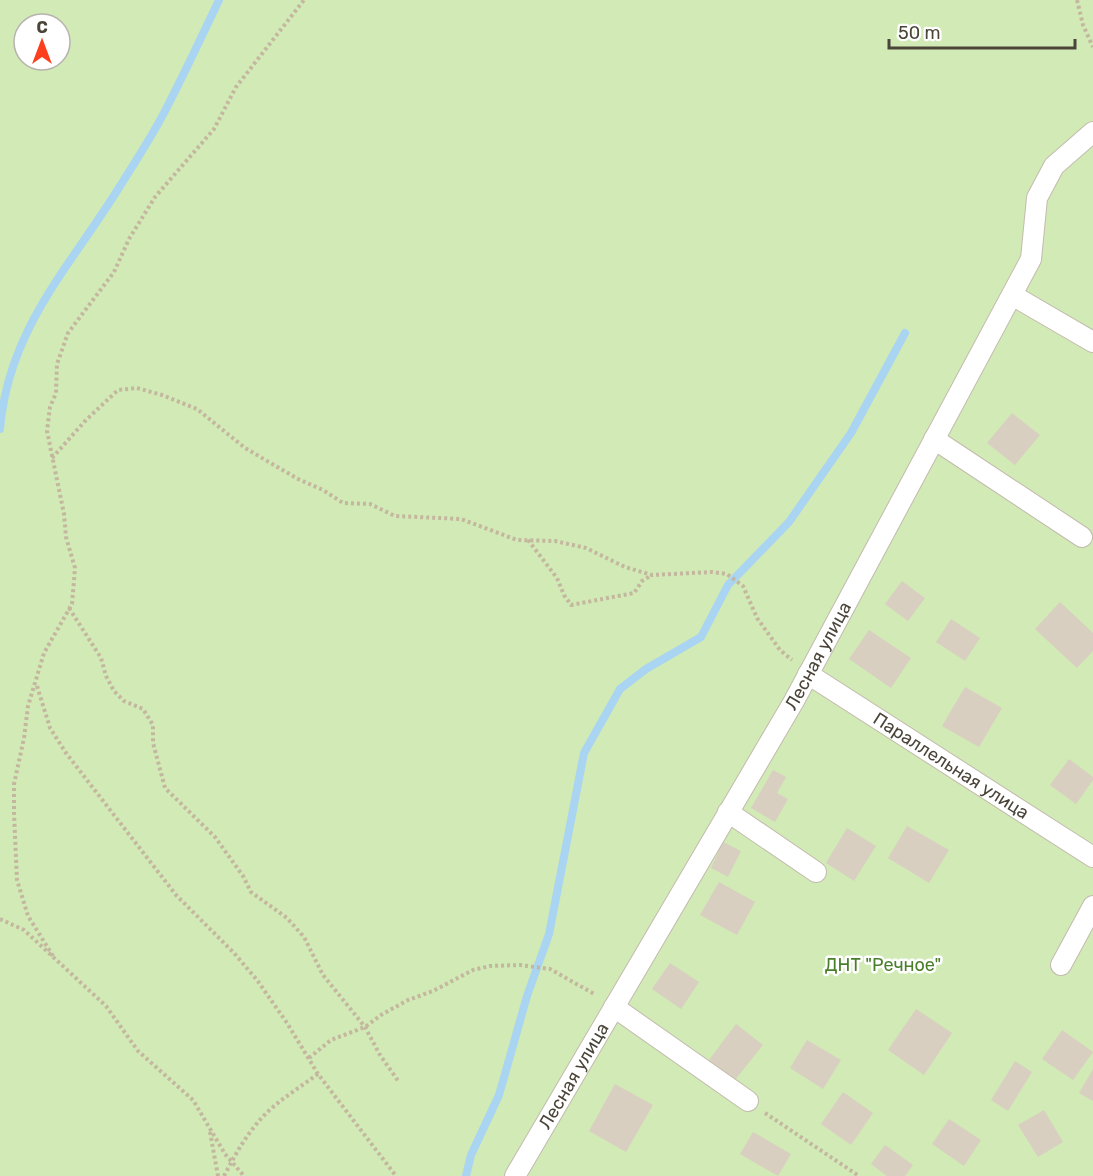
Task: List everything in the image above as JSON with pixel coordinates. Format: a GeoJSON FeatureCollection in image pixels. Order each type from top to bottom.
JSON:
{"type":"FeatureCollection","features":[{"type":"Feature","properties":{"kind":"street","name":"Лесная улица"},"geometry":{"type":"LineString","coordinates":[[515,1176],[808,674],[1012,295],[1031,259],[1037,198],[1054,166],[1093,132]]}},
{"type":"Feature","properties":{"kind":"street"},"geometry":{"type":"LineString","coordinates":[[1012,295],[1093,342]]}},
{"type":"Feature","properties":{"kind":"street"},"geometry":{"type":"LineString","coordinates":[[934,439],[1082,537]]}},
{"type":"Feature","properties":{"kind":"street","name":"Параллельная улица"},"geometry":{"type":"LineString","coordinates":[[808,674],[1093,858]]}},
{"type":"Feature","properties":{"kind":"street"},"geometry":{"type":"LineString","coordinates":[[728,812],[816,872]]}},
{"type":"Feature","properties":{"kind":"street"},"geometry":{"type":"LineString","coordinates":[[1061,965],[1093,906]]}},
{"type":"Feature","properties":{"kind":"street"},"geometry":{"type":"LineString","coordinates":[[614,1007],[748,1101]]}},
{"type":"Feature","properties":{"kind":"path"},"geometry":{"type":"LineString","coordinates":[[53,956],[28,916],[17,880],[14,784],[28,706],[44,653],[72,604],[75,568],[66,537],[64,514],[47,431],[56,393],[57,364],[68,333],[114,272],[129,239],[154,197],[214,129],[236,87],[304,0]]}},
{"type":"Feature","properties":{"kind":"path"},"geometry":{"type":"LineString","coordinates":[[1077,0],[1083,25],[1093,47]]}},
{"type":"Feature","properties":{"kind":"path"},"geometry":{"type":"LineString","coordinates":[[52,458],[86,420],[118,390],[137,388],[162,395],[197,409],[245,448],[343,503],[370,504],[395,516],[461,519],[517,540],[555,541],[586,548],[625,567],[652,575],[712,572],[727,574],[743,586],[757,618],[780,650],[808,674]]}},
{"type":"Feature","properties":{"kind":"path"},"geometry":{"type":"LineString","coordinates":[[528,540],[557,578],[571,605],[634,593],[642,582],[652,575]]}},
{"type":"Feature","properties":{"kind":"path"},"geometry":{"type":"LineString","coordinates":[[69,608],[101,658],[106,676],[114,691],[124,701],[143,709],[153,725],[153,743],[165,788],[215,837],[243,876],[251,892],[287,918],[304,937],[323,975],[365,1027],[380,1055],[399,1082]]}},
{"type":"Feature","properties":{"kind":"path"},"geometry":{"type":"LineString","coordinates":[[36,685],[50,728],[66,753],[176,895],[257,980],[318,1074],[396,1176]]}},
{"type":"Feature","properties":{"kind":"path"},"geometry":{"type":"LineString","coordinates":[[0,919],[24,930],[106,1006],[138,1051],[193,1100],[231,1162],[244,1176]]}},
{"type":"Feature","properties":{"kind":"path"},"geometry":{"type":"LineString","coordinates":[[309,1058],[331,1040],[365,1027],[408,1000],[433,991],[473,970],[490,966],[520,965],[550,969],[614,1007]]}},
{"type":"Feature","properties":{"kind":"path"},"geometry":{"type":"LineString","coordinates":[[224,1176],[259,1121],[273,1107],[318,1074]]}},
{"type":"Feature","properties":{"kind":"path"},"geometry":{"type":"LineString","coordinates":[[748,1101],[859,1176]]}},
{"type":"Feature","properties":{"kind":"path"},"geometry":{"type":"LineString","coordinates":[[210,1128],[218,1176]]}},
{"type":"Feature","properties":{"kind":"green space","name":"ДНТ \"Речное\""},"geometry":{"type":"Polygon","coordinates":[[[0,0],[1093,0],[1093,1176],[0,1176],[0,0]]]}},
{"type":"Feature","properties":{"kind":"building"},"geometry":{"type":"Polygon","coordinates":[[[1012,413],[1040,435],[1015,465],[987,443],[1012,413]]]}},
{"type":"Feature","properties":{"kind":"building"},"geometry":{"type":"Polygon","coordinates":[[[902,581],[925,598],[908,621],[885,604],[902,581]]]}},
{"type":"Feature","properties":{"kind":"building"},"geometry":{"type":"Polygon","coordinates":[[[1060,602],[1093,633],[1093,651],[1077,668],[1035,629],[1060,602]]]}},
{"type":"Feature","properties":{"kind":"building"},"geometry":{"type":"Polygon","coordinates":[[[951,619],[980,638],[965,661],[936,642],[951,619]]]}},
{"type":"Feature","properties":{"kind":"building"},"geometry":{"type":"Polygon","coordinates":[[[869,630],[911,658],[891,688],[849,659],[869,630]]]}},
{"type":"Feature","properties":{"kind":"building"},"geometry":{"type":"Polygon","coordinates":[[[965,687],[1002,708],[979,747],[942,726],[965,687]]]}},
{"type":"Feature","properties":{"kind":"building"},"geometry":{"type":"Polygon","coordinates":[[[1069,759],[1093,777],[1076,804],[1050,785],[1069,759]]]}},
{"type":"Feature","properties":{"kind":"building"},"geometry":{"type":"Polygon","coordinates":[[[773,770],[786,777],[777,793],[788,799],[775,822],[751,808],[773,770]]]}},
{"type":"Feature","properties":{"kind":"building"},"geometry":{"type":"Polygon","coordinates":[[[907,826],[949,850],[929,883],[888,858],[907,826]]]}},
{"type":"Feature","properties":{"kind":"building"},"geometry":{"type":"Polygon","coordinates":[[[847,828],[876,846],[854,881],[826,863],[847,828]]]}},
{"type":"Feature","properties":{"kind":"building"},"geometry":{"type":"Polygon","coordinates":[[[723,842],[741,851],[728,877],[711,868],[723,842]]]}},
{"type":"Feature","properties":{"kind":"building"},"geometry":{"type":"Polygon","coordinates":[[[719,882],[755,902],[737,935],[700,915],[719,882]]]}},
{"type":"Feature","properties":{"kind":"building"},"geometry":{"type":"Polygon","coordinates":[[[670,963],[699,982],[681,1009],[652,989],[670,963]]]}},
{"type":"Feature","properties":{"kind":"building"},"geometry":{"type":"Polygon","coordinates":[[[916,1009],[952,1033],[924,1075],[888,1050],[916,1009]]]}},
{"type":"Feature","properties":{"kind":"building"},"geometry":{"type":"Polygon","coordinates":[[[736,1024],[763,1045],[735,1080],[709,1060],[736,1024]]]}},
{"type":"Feature","properties":{"kind":"building"},"geometry":{"type":"Polygon","coordinates":[[[1062,1030],[1093,1052],[1073,1080],[1042,1059],[1062,1030]]]}},
{"type":"Feature","properties":{"kind":"building"},"geometry":{"type":"Polygon","coordinates":[[[807,1040],[841,1060],[823,1089],[790,1068],[807,1040]]]}},
{"type":"Feature","properties":{"kind":"building"},"geometry":{"type":"Polygon","coordinates":[[[1015,1061],[1032,1072],[1008,1111],[991,1100],[1015,1061]]]}},
{"type":"Feature","properties":{"kind":"building"},"geometry":{"type":"Polygon","coordinates":[[[1093,1069],[1093,1101],[1079,1093],[1093,1069]]]}},
{"type":"Feature","properties":{"kind":"building"},"geometry":{"type":"Polygon","coordinates":[[[615,1084],[653,1105],[626,1152],[589,1131],[615,1084]]]}},
{"type":"Feature","properties":{"kind":"building"},"geometry":{"type":"Polygon","coordinates":[[[843,1092],[873,1113],[851,1145],[821,1124],[843,1092]]]}},
{"type":"Feature","properties":{"kind":"building"},"geometry":{"type":"Polygon","coordinates":[[[1044,1110],[1063,1142],[1038,1157],[1018,1125],[1044,1110]]]}},
{"type":"Feature","properties":{"kind":"building"},"geometry":{"type":"Polygon","coordinates":[[[949,1119],[981,1140],[964,1166],[932,1144],[949,1119]]]}},
{"type":"Feature","properties":{"kind":"building"},"geometry":{"type":"Polygon","coordinates":[[[753,1132],[791,1154],[778,1176],[740,1154],[753,1132]]]}},
{"type":"Feature","properties":{"kind":"building"},"geometry":{"type":"Polygon","coordinates":[[[885,1145],[913,1165],[905,1176],[887,1176],[871,1164],[885,1145]]]}},
{"type":"Feature","properties":{"kind":"waterway"},"geometry":{"type":"LineString","coordinates":[[0,429],[5,394],[14,362],[27,332],[59,277],[115,194],[155,129],[219,0]]}},
{"type":"Feature","properties":{"kind":"waterway"},"geometry":{"type":"LineString","coordinates":[[466,1176],[471,1155],[499,1095],[527,996],[549,934],[584,753],[620,689],[646,669],[701,637],[728,585],[789,522],[851,433],[905,333]]}}]}
